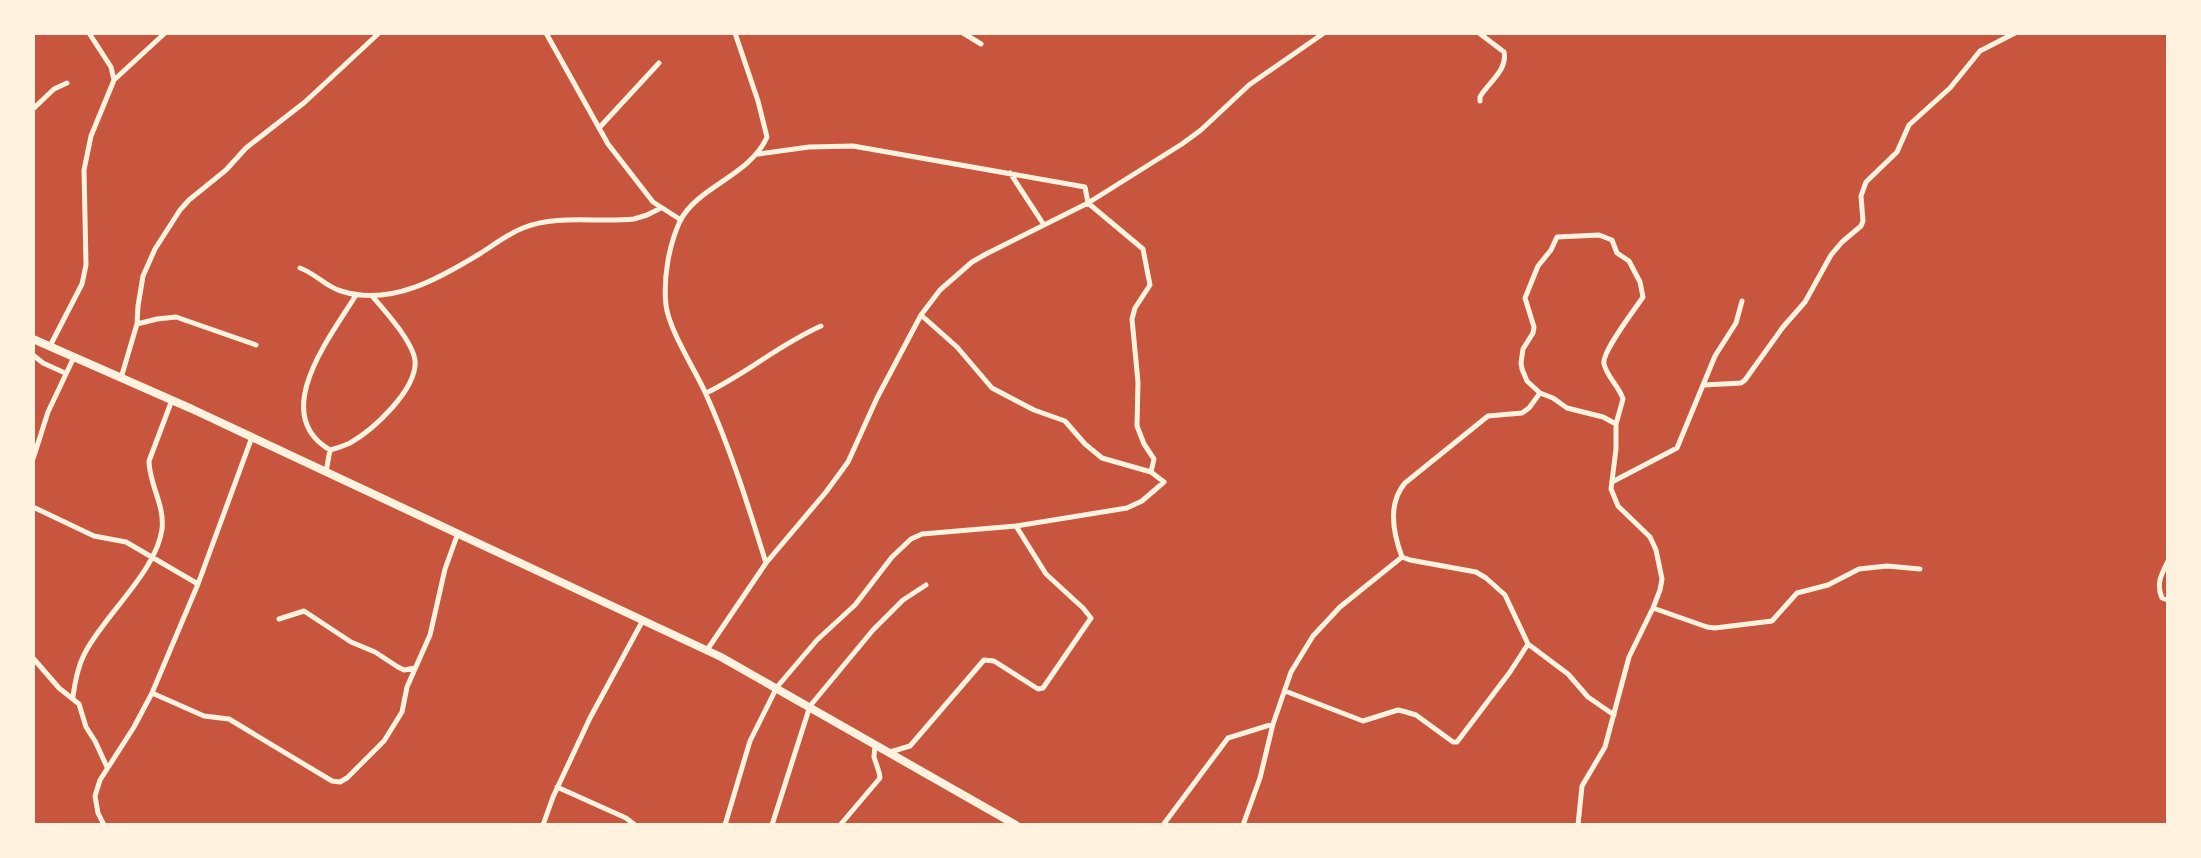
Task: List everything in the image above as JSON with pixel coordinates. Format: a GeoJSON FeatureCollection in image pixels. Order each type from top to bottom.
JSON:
{"type":"FeatureCollection","features":[{"type":"Feature","properties":{"kind":"main road"},"geometry":{"type":"LineString","coordinates":[[33,339],[326,471],[706,650],[810,706],[1016,825]]}},
{"type":"Feature","properties":{"kind":"street"},"geometry":{"type":"LineString","coordinates":[[89,33],[111,67],[114,80]]}},
{"type":"Feature","properties":{"kind":"street"},"geometry":{"type":"LineString","coordinates":[[50,346],[84,278],[84,170],[91,136],[114,80],[165,33]]}},
{"type":"Feature","properties":{"kind":"street"},"geometry":{"type":"LineString","coordinates":[[121,378],[137,324],[144,276],[155,249],[180,210],[231,165],[246,148],[305,102],[379,33]]}},
{"type":"Feature","properties":{"kind":"street"},"geometry":{"type":"LineString","coordinates":[[547,33],[612,150],[648,197],[681,220]]}},
{"type":"Feature","properties":{"kind":"street"},"geometry":{"type":"LineString","coordinates":[[735,33],[767,137],[759,154],[697,202],[681,220],[667,268],[666,306],[706,393],[738,475],[766,563]]}},
{"type":"Feature","properties":{"kind":"street"},"geometry":{"type":"LineString","coordinates":[[962,33],[981,44]]}},
{"type":"Feature","properties":{"kind":"street"},"geometry":{"type":"LineString","coordinates":[[706,650],[766,563],[848,462],[877,398],[921,315],[940,290],[972,262],[1088,202],[1192,138],[1249,85],[1324,33]]}},
{"type":"Feature","properties":{"kind":"street"},"geometry":{"type":"LineString","coordinates":[[1479,33],[1504,52],[1505,58],[1480,101]]}},
{"type":"Feature","properties":{"kind":"street"},"geometry":{"type":"LineString","coordinates":[[1704,385],[1741,383],[1745,380],[1783,327],[1805,302],[1831,255],[1861,226],[1861,197],[1866,182],[1897,152],[1909,125],[1950,89],[1980,51],[2015,33]]}},
{"type":"Feature","properties":{"kind":"street"},"geometry":{"type":"LineString","coordinates":[[599,128],[659,63]]}},
{"type":"Feature","properties":{"kind":"street"},"geometry":{"type":"LineString","coordinates":[[33,109],[54,89],[67,83]]}},
{"type":"Feature","properties":{"kind":"street"},"geometry":{"type":"LineString","coordinates":[[759,154],[808,147],[853,146],[1083,186],[1088,202],[1143,249],[1146,256],[1150,285],[1135,308],[1132,319],[1139,382],[1137,426],[1154,459],[1151,472]]}},
{"type":"Feature","properties":{"kind":"street"},"geometry":{"type":"LineString","coordinates":[[1010,173],[1044,225]]}},
{"type":"Feature","properties":{"kind":"street"},"geometry":{"type":"LineString","coordinates":[[300,268],[311,272],[330,287],[356,295],[373,296],[403,291],[449,272],[509,235],[542,222],[634,219],[661,208]]}},
{"type":"Feature","properties":{"kind":"street"},"geometry":{"type":"LineString","coordinates":[[1577,825],[1582,786],[1605,747],[1629,657],[1653,608],[1662,579],[1657,550],[1644,529],[1618,506],[1612,497],[1616,424],[1623,399],[1604,366],[1603,359],[1643,297],[1640,282],[1629,261],[1617,253],[1614,242],[1608,238],[1576,235],[1557,237],[1551,250],[1538,266],[1525,298],[1534,327],[1523,349],[1521,363],[1527,381],[1540,393],[1567,408],[1603,416],[1616,424]]}},
{"type":"Feature","properties":{"kind":"street"},"geometry":{"type":"LineString","coordinates":[[330,450],[314,440],[309,431],[302,409],[303,399],[307,383],[321,354],[356,295]]}},
{"type":"Feature","properties":{"kind":"street"},"geometry":{"type":"LineString","coordinates":[[330,450],[348,444],[374,425],[403,395],[414,372],[413,354],[373,296]]}},
{"type":"Feature","properties":{"kind":"street"},"geometry":{"type":"LineString","coordinates":[[1612,482],[1677,448],[1715,356],[1736,323],[1742,301]]}},
{"type":"Feature","properties":{"kind":"street"},"geometry":{"type":"LineString","coordinates":[[725,825],[750,741],[776,687],[817,640],[851,609],[885,564],[911,539],[934,532],[1016,526],[1134,505],[1164,482],[1151,472],[1102,458],[1085,444],[1065,421],[1034,410],[992,388],[950,340],[921,315]]}},
{"type":"Feature","properties":{"kind":"street"},"geometry":{"type":"LineString","coordinates":[[137,324],[157,318],[176,317],[256,345]]}},
{"type":"Feature","properties":{"kind":"street"},"geometry":{"type":"LineString","coordinates":[[706,393],[730,382],[786,344],[821,326]]}},
{"type":"Feature","properties":{"kind":"street"},"geometry":{"type":"LineString","coordinates":[[33,355],[65,373]]}},
{"type":"Feature","properties":{"kind":"street"},"geometry":{"type":"LineString","coordinates":[[33,459],[48,412],[74,356]]}},
{"type":"Feature","properties":{"kind":"street"},"geometry":{"type":"LineString","coordinates":[[1402,557],[1397,545],[1392,511],[1396,495],[1405,483],[1488,416],[1522,413],[1540,393]]}},
{"type":"Feature","properties":{"kind":"street"},"geometry":{"type":"LineString","coordinates":[[73,697],[86,649],[137,581],[160,536],[162,518],[149,471],[149,461],[172,400]]}},
{"type":"Feature","properties":{"kind":"street"},"geometry":{"type":"LineString","coordinates":[[104,825],[98,813],[95,796],[100,780],[152,693],[198,584],[252,437]]}},
{"type":"Feature","properties":{"kind":"street"},"geometry":{"type":"LineString","coordinates":[[326,471],[330,450]]}},
{"type":"Feature","properties":{"kind":"street"},"geometry":{"type":"LineString","coordinates":[[33,507],[94,536],[123,540],[198,584]]}},
{"type":"Feature","properties":{"kind":"street"},"geometry":{"type":"LineString","coordinates":[[890,752],[910,746],[984,660],[994,661],[1042,689],[1091,618],[1083,607],[1046,574],[1016,526]]}},
{"type":"Feature","properties":{"kind":"street"},"geometry":{"type":"LineString","coordinates":[[152,693],[204,716],[229,719],[332,781],[338,782],[347,778],[384,741],[402,712],[407,687],[430,635],[445,569],[458,533]]}},
{"type":"Feature","properties":{"kind":"street"},"geometry":{"type":"LineString","coordinates":[[1402,557],[1476,572],[1486,578],[1505,595],[1528,644],[1568,674],[1588,697],[1614,715]]}},
{"type":"Feature","properties":{"kind":"street"},"geometry":{"type":"LineString","coordinates":[[1242,825],[1260,778],[1273,724],[1291,672],[1312,636],[1340,607],[1402,557]]}},
{"type":"Feature","properties":{"kind":"street"},"geometry":{"type":"LineString","coordinates":[[2168,561],[2159,578],[2158,589],[2162,598],[2168,600]]}},
{"type":"Feature","properties":{"kind":"street"},"geometry":{"type":"LineString","coordinates":[[1653,608],[1714,628],[1772,621],[1797,593],[1828,585],[1858,569],[1887,566],[1920,569]]}},
{"type":"Feature","properties":{"kind":"street"},"geometry":{"type":"LineString","coordinates":[[772,825],[810,706],[873,629],[903,600],[926,585]]}},
{"type":"Feature","properties":{"kind":"street"},"geometry":{"type":"LineString","coordinates":[[279,619],[305,611],[351,642],[375,652],[398,667],[407,670],[415,668]]}},
{"type":"Feature","properties":{"kind":"street"},"geometry":{"type":"LineString","coordinates":[[543,825],[557,787],[590,718],[643,620]]}},
{"type":"Feature","properties":{"kind":"street"},"geometry":{"type":"LineString","coordinates":[[1285,691],[1363,721],[1388,712],[1406,712],[1424,720],[1452,742],[1457,742],[1528,644]]}},
{"type":"Feature","properties":{"kind":"street"},"geometry":{"type":"LineString","coordinates":[[33,658],[82,709],[84,722],[107,767]]}},
{"type":"Feature","properties":{"kind":"street"},"geometry":{"type":"LineString","coordinates":[[1163,825],[1228,738],[1273,724]]}},
{"type":"Feature","properties":{"kind":"street"},"geometry":{"type":"LineString","coordinates":[[841,824],[880,778],[874,757],[875,744]]}},
{"type":"Feature","properties":{"kind":"street"},"geometry":{"type":"LineString","coordinates":[[557,787],[626,818],[635,825]]}}]}
